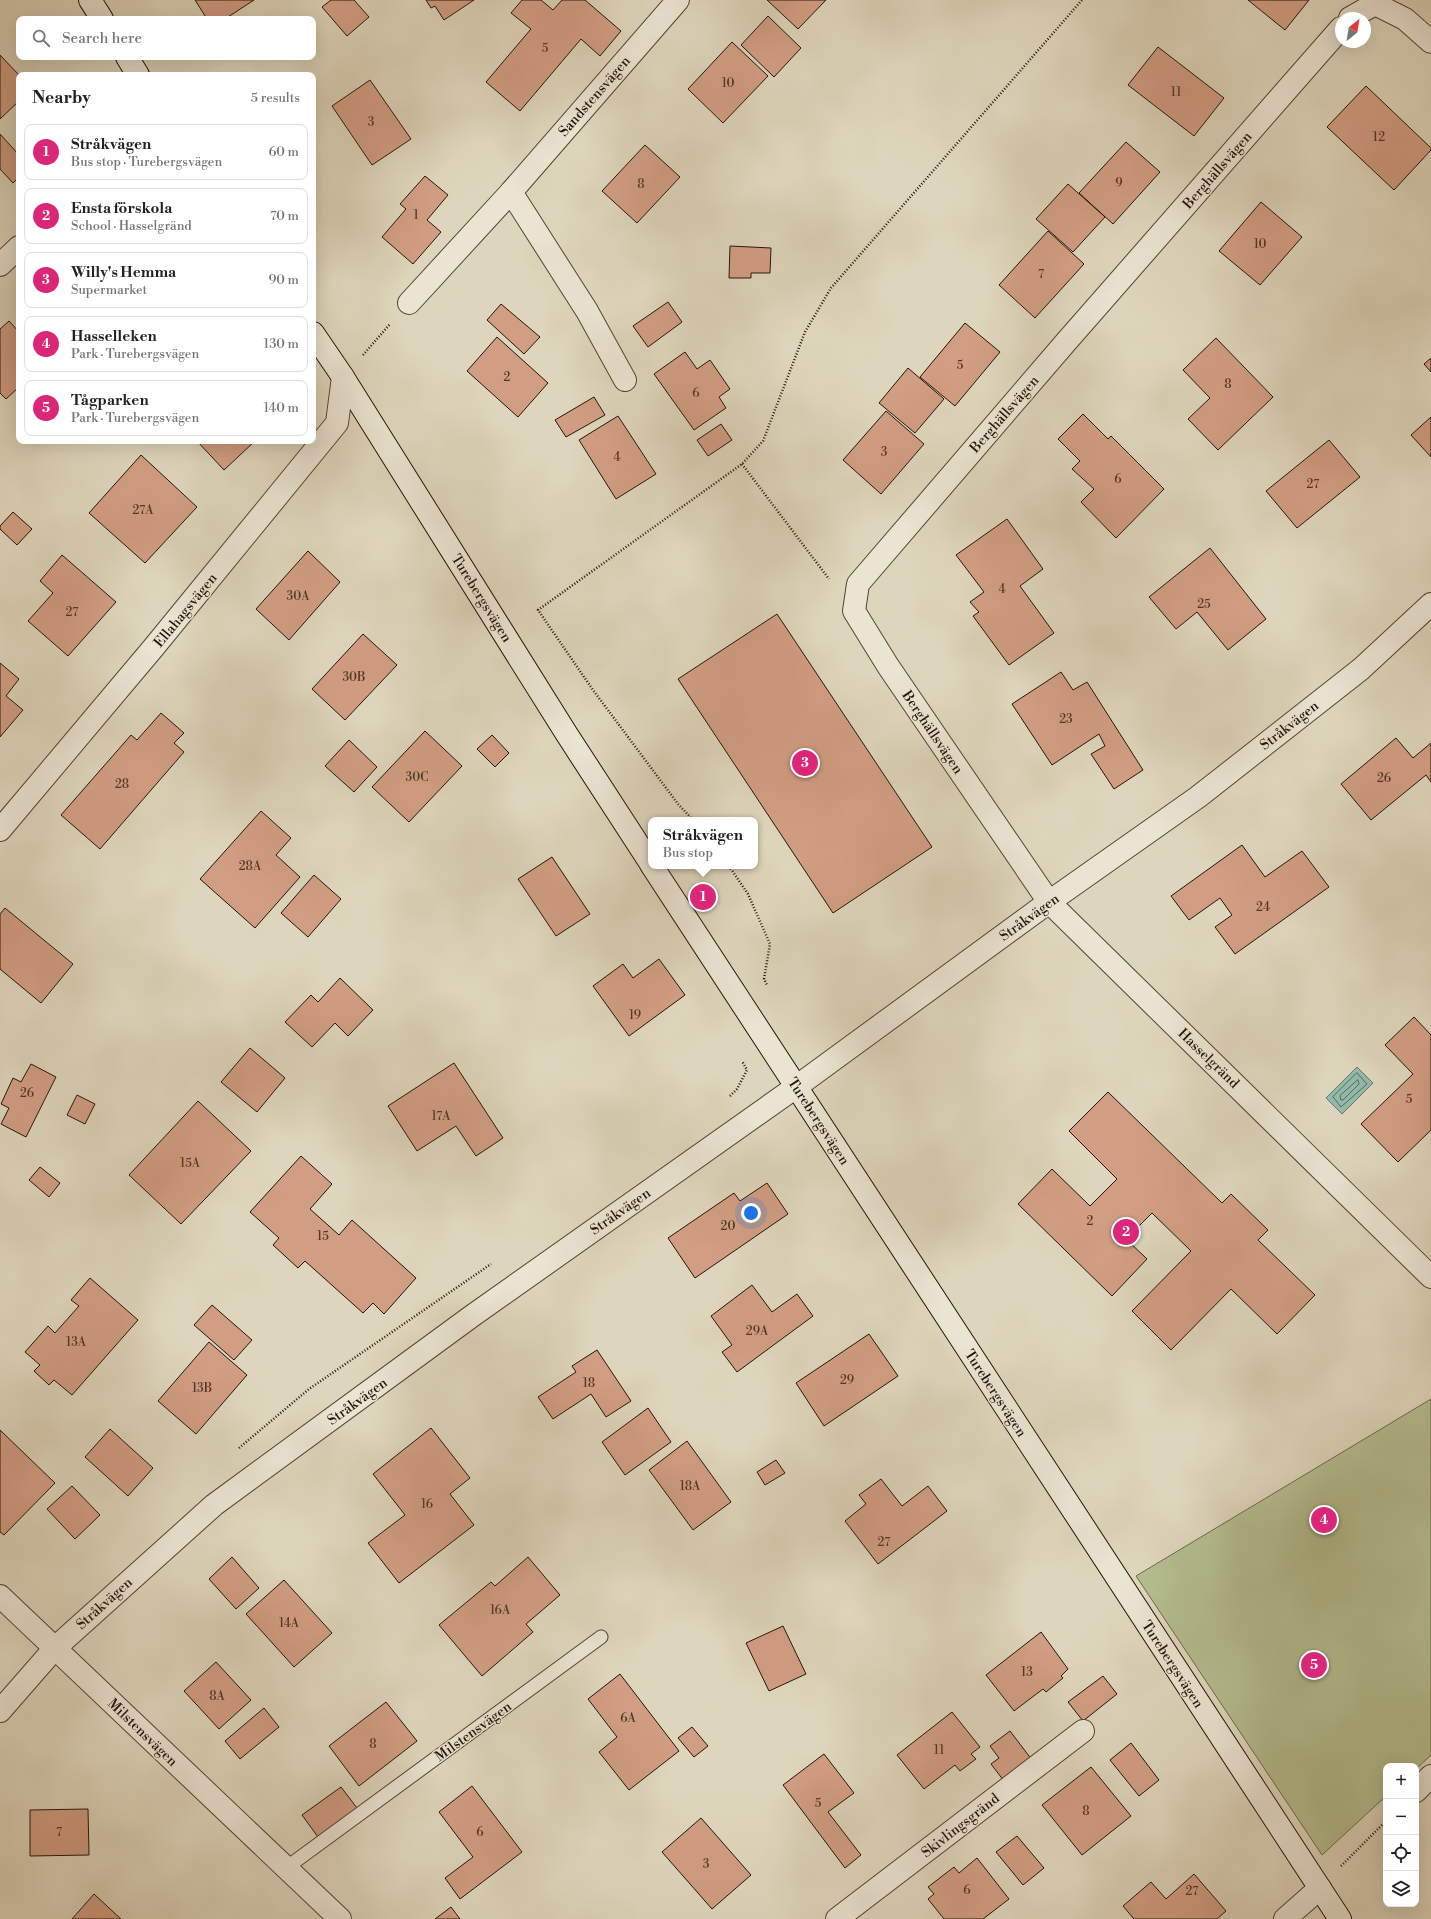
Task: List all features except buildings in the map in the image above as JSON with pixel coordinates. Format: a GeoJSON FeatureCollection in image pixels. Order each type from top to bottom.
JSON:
{"type":"FeatureCollection","features":[{"type":"Feature","properties":{"kind":"street"},"geometry":{"type":"LineString","coordinates":[[90,0],[100,16]]}},
{"type":"Feature","properties":{"kind":"street","name":"Sandstensvägen"},"geometry":{"type":"LineString","coordinates":[[409,303],[511,192],[678,0]]}},
{"type":"Feature","properties":{"kind":"street"},"geometry":{"type":"LineString","coordinates":[[1359,12],[1375,2],[1405,19],[1431,42]]}},
{"type":"Feature","properties":{"kind":"street","name":"Berghällsvägen"},"geometry":{"type":"LineString","coordinates":[[999,829],[888,666],[854,612],[858,584],[1071,336],[1335,35]]}},
{"type":"Feature","properties":{"kind":"street"},"geometry":{"type":"LineString","coordinates":[[129,60],[136,72]]}},
{"type":"Feature","properties":{"kind":"street"},"geometry":{"type":"LineString","coordinates":[[511,192],[587,311],[625,380]]}},
{"type":"Feature","properties":{"kind":"street"},"geometry":{"type":"LineString","coordinates":[[0,265],[16,249]]}},
{"type":"Feature","properties":{"kind":"street","name":"Turebergsvägen"},"geometry":{"type":"LineString","coordinates":[[316,336],[343,377],[566,733],[648,859]]}},
{"type":"Feature","properties":{"kind":"street","name":"Ellahagsvägen"},"geometry":{"type":"LineString","coordinates":[[0,830],[154,647],[337,423],[343,377]]}},
{"type":"Feature","properties":{"kind":"street","name":"Stråkvägen"},"geometry":{"type":"LineString","coordinates":[[0,1711],[55,1648],[214,1505],[472,1316],[796,1087],[1049,902],[1204,792],[1361,669],[1431,604]]}},
{"type":"Feature","properties":{"kind":"street","name":"Hasselgränd"},"geometry":{"type":"LineString","coordinates":[[999,829],[1049,902],[1431,1277]]}},
{"type":"Feature","properties":{"kind":"street","name":"Turebergsvägen"},"geometry":{"type":"LineString","coordinates":[[655,869],[1340,1919]]}},
{"type":"Feature","properties":{"kind":"street","name":"Milstensvägen"},"geometry":{"type":"LineString","coordinates":[[0,1596],[340,1919]]}},
{"type":"Feature","properties":{"kind":"street","name":"Skivlingsgränd"},"geometry":{"type":"LineString","coordinates":[[838,1919],[1083,1730]]}},
{"type":"Feature","properties":{"kind":"street"},"geometry":{"type":"LineString","coordinates":[[1419,1788],[1431,1776]]}},
{"type":"Feature","properties":{"kind":"street"},"geometry":{"type":"LineString","coordinates":[[1285,1919],[1320,1888]]}},
{"type":"Feature","properties":{"kind":"lane","name":"Milstensvägen"},"geometry":{"type":"LineString","coordinates":[[286,1868],[601,1637]]}},
{"type":"Feature","properties":{"kind":"path"},"geometry":{"type":"LineString","coordinates":[[690,817],[678,804],[593,690],[538,610],[742,464],[763,441],[805,332],[831,288],[1082,0]]}},
{"type":"Feature","properties":{"kind":"path"},"geometry":{"type":"LineString","coordinates":[[343,377],[409,303]]}},
{"type":"Feature","properties":{"kind":"path"},"geometry":{"type":"LineString","coordinates":[[742,464],[854,612]]}},
{"type":"Feature","properties":{"kind":"path"},"geometry":{"type":"LineString","coordinates":[[731,869],[748,894],[770,944],[764,979],[767,986]]}},
{"type":"Feature","properties":{"kind":"path"},"geometry":{"type":"LineString","coordinates":[[1320,1888],[1383,1824]]}},
{"type":"Feature","properties":{"kind":"shaded area"},"geometry":{"type":"Polygon","coordinates":[[[1431,1399],[1431,1755],[1419,1766],[1419,1763],[1383,1763],[1383,1799],[1322,1855],[1136,1576],[1431,1399]]]}},
{"type":"Feature","properties":{"kind":"water"},"geometry":{"type":"Polygon","coordinates":[[[1357,1067],[1373,1083],[1342,1114],[1326,1098],[1357,1067]]]}},
{"type":"Feature","properties":{"kind":"place","name":"Willy's Hemma"},"geometry":{"type":"Point","coordinates":[805,763]}},
{"type":"Feature","properties":{"kind":"place","name":"Stråkvägen"},"geometry":{"type":"Point","coordinates":[703,897]}},
{"type":"Feature","properties":{"kind":"place","name":"Ensta förskola"},"geometry":{"type":"Point","coordinates":[1126,1232]}},
{"type":"Feature","properties":{"kind":"place","name":"Hasselleken"},"geometry":{"type":"Point","coordinates":[1324,1520]}},
{"type":"Feature","properties":{"kind":"place","name":"Tågparken"},"geometry":{"type":"Point","coordinates":[1314,1665]}}]}
